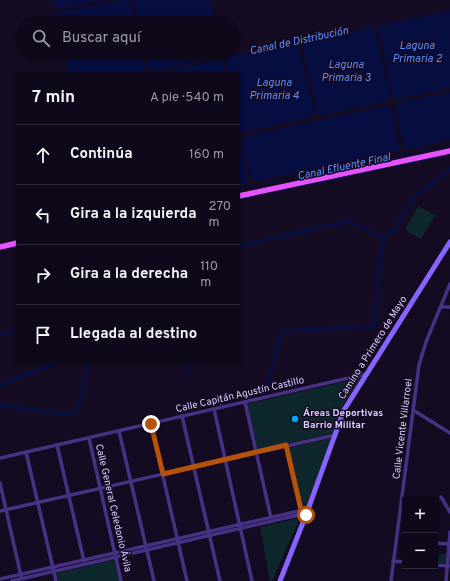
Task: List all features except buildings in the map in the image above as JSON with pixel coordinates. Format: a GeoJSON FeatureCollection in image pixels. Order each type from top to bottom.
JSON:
{"type":"FeatureCollection","features":[{"type":"Feature","properties":{"kind":"main road"},"geometry":{"type":"LineString","coordinates":[[240,196],[450,151]]}},
{"type":"Feature","properties":{"kind":"main road","name":"Camino a Primero de Mayo"},"geometry":{"type":"LineString","coordinates":[[280,581],[303,513],[308,509],[344,410],[450,242]]}},
{"type":"Feature","properties":{"kind":"main road"},"geometry":{"type":"LineString","coordinates":[[0,247],[16,243]]}},
{"type":"Feature","properties":{"kind":"street","name":"Calle Vicente Villarroel"},"geometry":{"type":"LineString","coordinates":[[391,581],[419,365],[426,342],[450,284]]}},
{"type":"Feature","properties":{"kind":"street"},"geometry":{"type":"LineString","coordinates":[[440,307],[450,307]]}},
{"type":"Feature","properties":{"kind":"street","name":"Calle Capitán Agustín Castillo"},"geometry":{"type":"LineString","coordinates":[[0,458],[366,374]]}},
{"type":"Feature","properties":{"kind":"street"},"geometry":{"type":"LineString","coordinates":[[245,402],[271,519]]}},
{"type":"Feature","properties":{"kind":"street"},"geometry":{"type":"LineString","coordinates":[[214,409],[252,581]]}},
{"type":"Feature","properties":{"kind":"street"},"geometry":{"type":"LineString","coordinates":[[413,410],[450,433]]}},
{"type":"Feature","properties":{"kind":"street"},"geometry":{"type":"LineString","coordinates":[[182,416],[220,581]]}},
{"type":"Feature","properties":{"kind":"street"},"geometry":{"type":"LineString","coordinates":[[151,424],[187,581]]}},
{"type":"Feature","properties":{"kind":"street"},"geometry":{"type":"LineString","coordinates":[[120,431],[130,481],[154,581]]}},
{"type":"Feature","properties":{"kind":"street"},"geometry":{"type":"LineString","coordinates":[[0,511],[335,435]]}},
{"type":"Feature","properties":{"kind":"street","name":"Calle General Celedonio Ávila"},"geometry":{"type":"LineString","coordinates":[[89,438],[121,581]]}},
{"type":"Feature","properties":{"kind":"street"},"geometry":{"type":"LineString","coordinates":[[57,445],[84,562]]}},
{"type":"Feature","properties":{"kind":"street"},"geometry":{"type":"LineString","coordinates":[[12,581],[53,569],[303,513],[286,445]]}},
{"type":"Feature","properties":{"kind":"street"},"geometry":{"type":"LineString","coordinates":[[26,452],[56,581]]}},
{"type":"Feature","properties":{"kind":"street"},"geometry":{"type":"LineString","coordinates":[[0,483],[22,578]]}},
{"type":"Feature","properties":{"kind":"street"},"geometry":{"type":"LineString","coordinates":[[441,496],[450,512]]}},
{"type":"Feature","properties":{"kind":"street"},"geometry":{"type":"LineString","coordinates":[[446,581],[449,566],[450,532]]}},
{"type":"Feature","properties":{"kind":"street"},"geometry":{"type":"LineString","coordinates":[[438,543],[449,544]]}},
{"type":"Feature","properties":{"kind":"street"},"geometry":{"type":"LineString","coordinates":[[393,561],[402,562]]}},
{"type":"Feature","properties":{"kind":"street"},"geometry":{"type":"LineString","coordinates":[[438,565],[449,566]]}},
{"type":"Feature","properties":{"kind":"street"},"geometry":{"type":"LineString","coordinates":[[0,579],[22,578]]}},
{"type":"Feature","properties":{"kind":"green space"},"geometry":{"type":"Polygon","coordinates":[[[418,206],[435,215],[421,239],[405,230],[418,206]]]}},
{"type":"Feature","properties":{"kind":"green space","name":"Áreas Deportivas Barrio Militar"},"geometry":{"type":"Polygon","coordinates":[[[361,378],[343,405],[334,433],[258,450],[247,404],[361,378]]]}},
{"type":"Feature","properties":{"kind":"green space","name":"Áreas Deportivas Barrio Militar"},"geometry":{"type":"Polygon","coordinates":[[[332,438],[306,507],[303,507],[289,448],[332,438]]]}},
{"type":"Feature","properties":{"kind":"green space"},"geometry":{"type":"Polygon","coordinates":[[[300,518],[272,581],[270,581],[260,527],[300,518]]]}},
{"type":"Feature","properties":{"kind":"green space"},"geometry":{"type":"Polygon","coordinates":[[[439,554],[446,554],[445,563],[438,563],[439,554]]]}},
{"type":"Feature","properties":{"kind":"green space"},"geometry":{"type":"Polygon","coordinates":[[[114,560],[119,581],[58,581],[56,573],[114,560]]]}},
{"type":"Feature","properties":{"kind":"water"},"geometry":{"type":"Polygon","coordinates":[[[53,0],[105,0],[61,9],[56,8],[53,0]]]}},
{"type":"Feature","properties":{"kind":"water"},"geometry":{"type":"Polygon","coordinates":[[[119,0],[130,0],[133,16],[57,16],[60,12],[119,0]]]}},
{"type":"Feature","properties":{"kind":"water"},"geometry":{"type":"Polygon","coordinates":[[[133,0],[210,0],[213,16],[136,16],[133,0]]]}},
{"type":"Feature","properties":{"kind":"water","name":"Laguna Primaria 2"},"geometry":{"type":"Polygon","coordinates":[[[450,12],[450,88],[396,99],[392,96],[379,29],[380,26],[450,12]]]}},
{"type":"Feature","properties":{"kind":"water","name":"Laguna Primaria 3"},"geometry":{"type":"Polygon","coordinates":[[[371,28],[375,30],[390,98],[387,101],[320,116],[317,115],[303,44],[305,42],[371,28]]]}},
{"type":"Feature","properties":{"kind":"water","name":"Laguna Primaria 4"},"geometry":{"type":"Polygon","coordinates":[[[296,44],[299,47],[314,113],[313,116],[242,132],[240,129],[240,72],[228,72],[226,65],[226,60],[240,60],[240,55],[296,44]]]}},
{"type":"Feature","properties":{"kind":"water"},"geometry":{"type":"Polygon","coordinates":[[[66,60],[144,60],[145,67],[143,71],[140,72],[69,72],[66,60]]]}},
{"type":"Feature","properties":{"kind":"water"},"geometry":{"type":"Polygon","coordinates":[[[146,60],[200,60],[154,70],[149,69],[146,60]]]}},
{"type":"Feature","properties":{"kind":"water"},"geometry":{"type":"Polygon","coordinates":[[[218,60],[223,63],[225,72],[164,72],[218,60]]]}},
{"type":"Feature","properties":{"kind":"water"},"geometry":{"type":"Polygon","coordinates":[[[450,92],[450,140],[409,149],[404,148],[395,108],[396,104],[450,92]]]}},
{"type":"Feature","properties":{"kind":"water"},"geometry":{"type":"Polygon","coordinates":[[[386,106],[390,107],[393,113],[399,148],[397,151],[258,181],[251,178],[242,139],[244,137],[386,106]]]}},
{"type":"Feature","properties":{"kind":"water"},"geometry":{"type":"Polygon","coordinates":[[[240,144],[248,179],[246,182],[240,184],[240,144]]]}},
{"type":"Feature","properties":{"kind":"waterway","name":"Canal Efluente Final"},"geometry":{"type":"LineString","coordinates":[[50,0],[53,16]]}},
{"type":"Feature","properties":{"kind":"waterway","name":"Canal de Distribución"},"geometry":{"type":"LineString","coordinates":[[240,54],[450,9]]}},
{"type":"Feature","properties":{"kind":"waterway","name":"Canal Efluente Final"},"geometry":{"type":"LineString","coordinates":[[62,60],[65,72]]}},
{"type":"Feature","properties":{"kind":"waterway","name":"Canal de Distribución"},"geometry":{"type":"LineString","coordinates":[[153,72],[209,60]]}},
{"type":"Feature","properties":{"kind":"waterway","name":"Canal Efluente Final"},"geometry":{"type":"LineString","coordinates":[[240,189],[450,145]]}},
{"type":"Feature","properties":{"kind":"waterway"},"geometry":{"type":"LineString","coordinates":[[240,200],[450,155]]}},
{"type":"Feature","properties":{"kind":"waterway"},"geometry":{"type":"LineString","coordinates":[[240,247],[243,245],[348,221],[378,235],[389,234],[393,232],[413,198],[450,169]]}},
{"type":"Feature","properties":{"kind":"waterway"},"geometry":{"type":"LineString","coordinates":[[264,395],[282,331],[375,326],[379,269],[385,235]]}},
{"type":"Feature","properties":{"kind":"waterway"},"geometry":{"type":"LineString","coordinates":[[0,252],[16,248]]}},
{"type":"Feature","properties":{"kind":"waterway"},"geometry":{"type":"LineString","coordinates":[[0,335],[16,331]]}},
{"type":"Feature","properties":{"kind":"waterway"},"geometry":{"type":"LineString","coordinates":[[0,385],[53,364]]}},
{"type":"Feature","properties":{"kind":"waterway"},"geometry":{"type":"LineString","coordinates":[[0,405],[71,415],[78,410],[88,364]]}},
{"type":"Feature","properties":{"kind":"waterway"},"geometry":{"type":"LineString","coordinates":[[187,364],[187,374]]}},
{"type":"Feature","properties":{"kind":"place","name":"Áreas Deportivas Barrio Militar"},"geometry":{"type":"Point","coordinates":[295,419]}},
{"type":"Feature","properties":{"kind":"route"},"geometry":{"type":"LineString","coordinates":[[151,424],[163,474],[286,445],[302,514],[306,515]]}}]}
